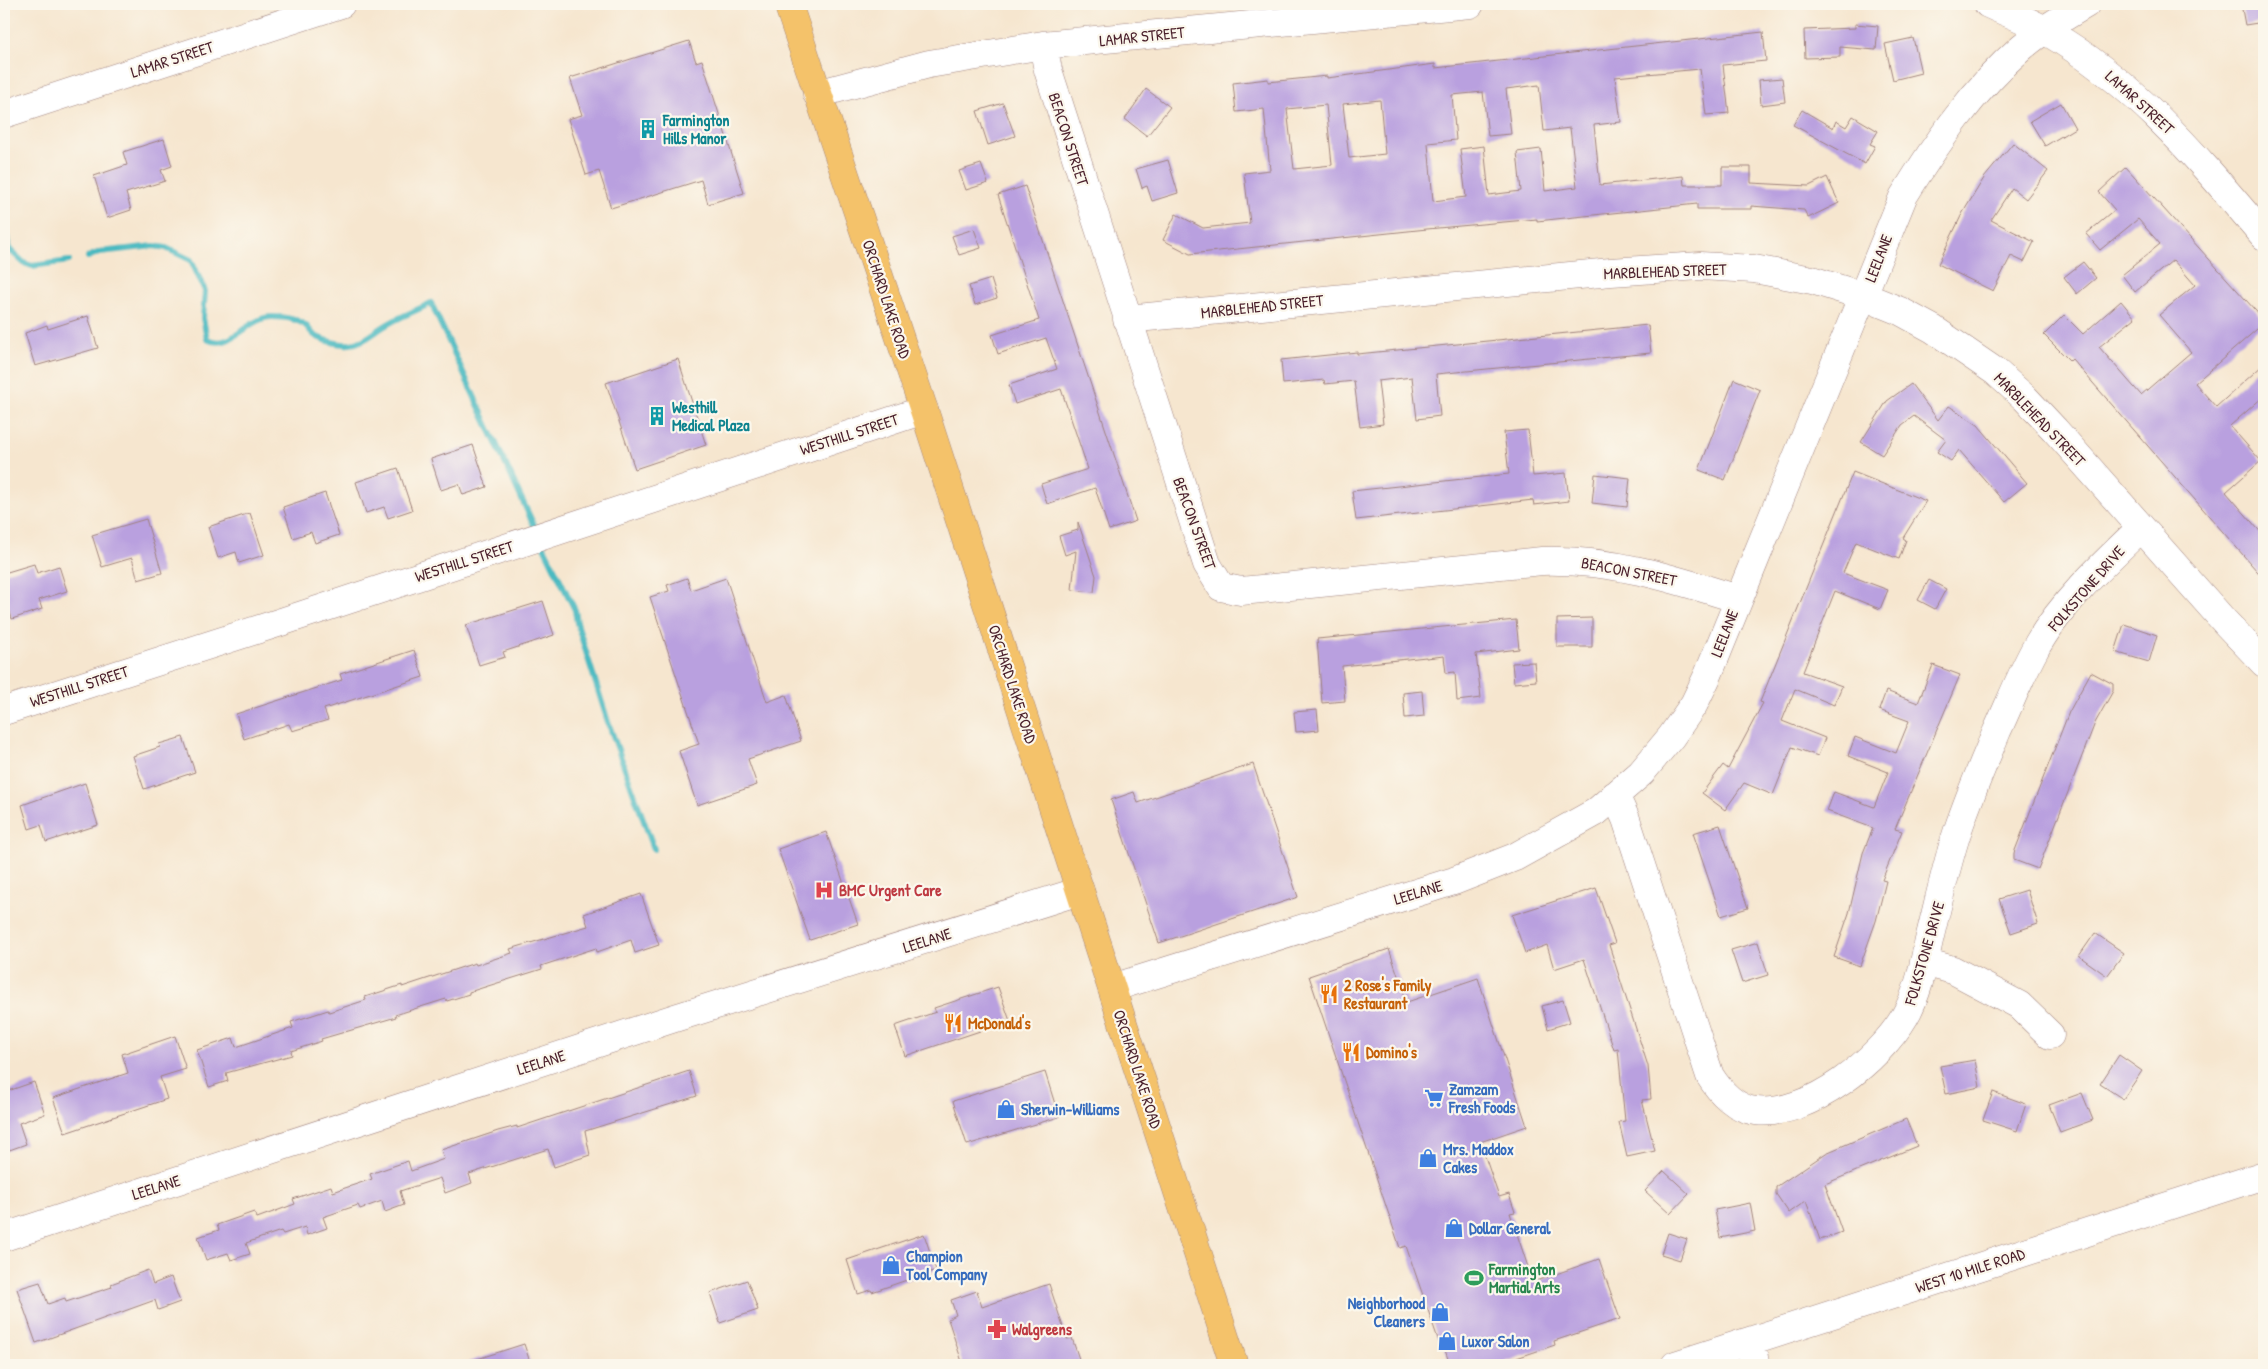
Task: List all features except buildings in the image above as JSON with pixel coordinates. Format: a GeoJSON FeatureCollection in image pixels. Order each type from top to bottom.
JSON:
{"type":"FeatureCollection","features":[{"type":"Feature","properties":{"kind":"main road","name":"ORCHARD LAKE ROAD"},"geometry":{"type":"LineString","coordinates":[[788,4],[924,410],[1234,1365]]}},
{"type":"Feature","properties":{"kind":"street","name":"LAMAR STREET"},"geometry":{"type":"LineString","coordinates":[[4,114],[341,4]]}},
{"type":"Feature","properties":{"kind":"street","name":"LAMAR STREET"},"geometry":{"type":"LineString","coordinates":[[817,94],[929,64],[1043,46],[1470,4]]}},
{"type":"Feature","properties":{"kind":"street","name":"LAMAR STREET"},"geometry":{"type":"LineString","coordinates":[[1988,4],[2045,30],[2098,65],[2136,95],[2170,128],[2264,236]]}},
{"type":"Feature","properties":{"kind":"street","name":"LEELANE"},"geometry":{"type":"LineString","coordinates":[[1112,988],[1454,881],[1515,857],[1596,812],[1641,773],[1671,737],[1694,704],[1903,197],[1931,152],[2002,67],[2045,30],[2086,4]]}},
{"type":"Feature","properties":{"kind":"street","name":"BEACON STREET"},"geometry":{"type":"LineString","coordinates":[[1043,46],[1048,70],[1126,319],[1207,564],[1222,586],[1241,591],[1542,561],[1576,560],[1636,569],[1680,580],[1738,599]]}},
{"type":"Feature","properties":{"kind":"street","name":"MARBLEHEAD STREET"},"geometry":{"type":"LineString","coordinates":[[1126,319],[1611,272],[1700,266],[1754,269],[1788,274],[1863,296],[1933,329],[1996,372],[2025,398],[2264,663]]}},
{"type":"Feature","properties":{"kind":"street","name":"WESTHILL STREET"},"geometry":{"type":"LineString","coordinates":[[4,710],[278,623],[924,410]]}},
{"type":"Feature","properties":{"kind":"street","name":"FOLKSTONE DRIVE"},"geometry":{"type":"LineString","coordinates":[[1615,795],[1626,819],[1710,1076],[1720,1091],[1740,1105],[1756,1111],[1778,1110],[1804,1102],[1846,1078],[1881,1048],[1906,1015],[1924,962],[1955,839],[1981,770],[2034,650],[2063,610],[2141,528]]}},
{"type":"Feature","properties":{"kind":"street","name":"LEELANE"},"geometry":{"type":"LineString","coordinates":[[4,1237],[678,1017],[1080,891]]}},
{"type":"Feature","properties":{"kind":"street"},"geometry":{"type":"LineString","coordinates":[[1924,962],[1952,970],[2019,1005],[2050,1035]]}},
{"type":"Feature","properties":{"kind":"street","name":"WEST 10 MILE ROAD"},"geometry":{"type":"LineString","coordinates":[[1675,1365],[1754,1353],[2264,1175]]}},
{"type":"Feature","properties":{"kind":"waterway"},"geometry":{"type":"LineString","coordinates":[[4,222],[9,249],[24,263],[32,266],[69,261]]}},
{"type":"Feature","properties":{"kind":"waterway"},"geometry":{"type":"LineString","coordinates":[[88,257],[100,252],[154,246],[166,248],[191,260],[205,291],[203,318],[207,339],[216,342],[232,338],[255,322],[263,318],[272,317],[294,319],[306,326],[316,336],[341,344],[350,344],[367,338],[395,320],[431,303],[537,532]]}},
{"type":"Feature","properties":{"kind":"waterway"},"geometry":{"type":"LineString","coordinates":[[542,543],[575,610],[577,623],[608,722],[654,849]]}},
{"type":"Feature","properties":{"kind":"place","name":"Farmington Hills Manor"},"geometry":{"type":"Point","coordinates":[648,129]}},
{"type":"Feature","properties":{"kind":"place","name":"Westhill Medical Plaza"},"geometry":{"type":"Point","coordinates":[657,416]}},
{"type":"Feature","properties":{"kind":"place","name":"BMC Urgent Care"},"geometry":{"type":"Point","coordinates":[824,890]}},
{"type":"Feature","properties":{"kind":"place","name":"2 Rose's Family Restaurant"},"geometry":{"type":"Point","coordinates":[1329,994]}},
{"type":"Feature","properties":{"kind":"place","name":"McDonald's"},"geometry":{"type":"Point","coordinates":[953,1023]}},
{"type":"Feature","properties":{"kind":"place","name":"Domino's"},"geometry":{"type":"Point","coordinates":[1351,1052]}},
{"type":"Feature","properties":{"kind":"place","name":"Zamzam Fresh Foods"},"geometry":{"type":"Point","coordinates":[1434,1098]}},
{"type":"Feature","properties":{"kind":"place","name":"Sherwin-Williams"},"geometry":{"type":"Point","coordinates":[1006,1109]}},
{"type":"Feature","properties":{"kind":"place","name":"Mrs. Maddox Cakes"},"geometry":{"type":"Point","coordinates":[1428,1158]}},
{"type":"Feature","properties":{"kind":"place","name":"Dollar General"},"geometry":{"type":"Point","coordinates":[1454,1228]}},
{"type":"Feature","properties":{"kind":"place","name":"Champion Tool Company"},"geometry":{"type":"Point","coordinates":[891,1265]}},
{"type":"Feature","properties":{"kind":"place","name":"Farmington Martial Arts"},"geometry":{"type":"Point","coordinates":[1474,1278]}},
{"type":"Feature","properties":{"kind":"place","name":"Neighborhood Cleaners"},"geometry":{"type":"Point","coordinates":[1440,1312]}},
{"type":"Feature","properties":{"kind":"place","name":"Walgreens"},"geometry":{"type":"Point","coordinates":[997,1329]}},
{"type":"Feature","properties":{"kind":"place","name":"Luxor Salon"},"geometry":{"type":"Point","coordinates":[1447,1341]}}]}
